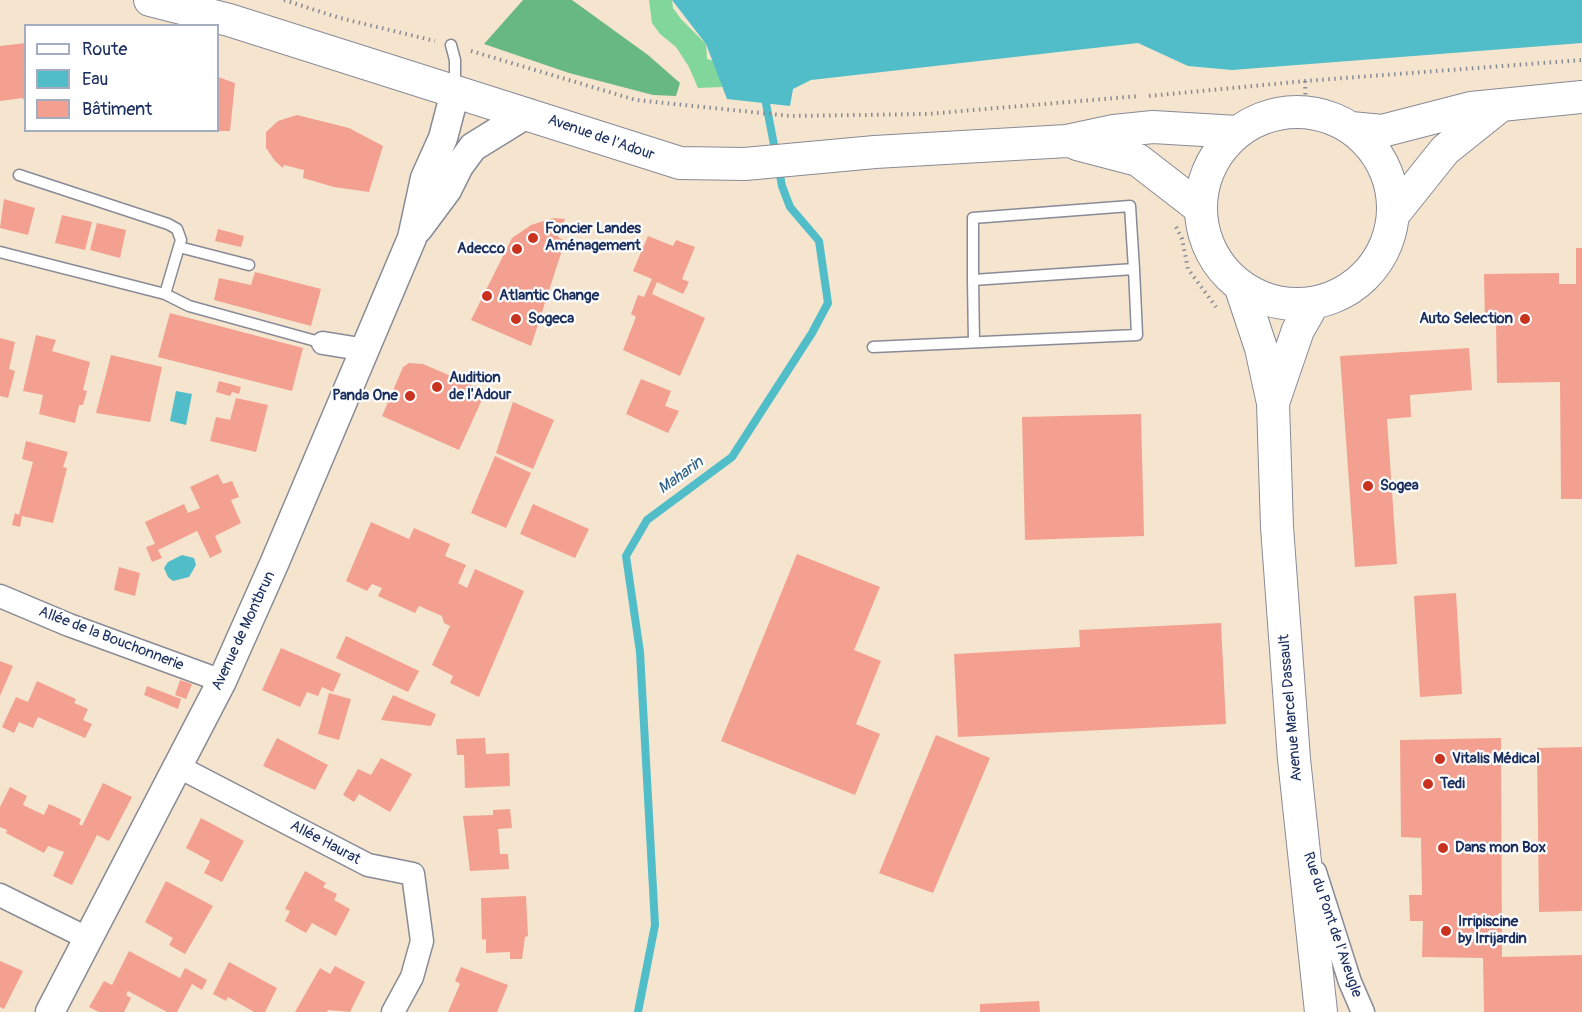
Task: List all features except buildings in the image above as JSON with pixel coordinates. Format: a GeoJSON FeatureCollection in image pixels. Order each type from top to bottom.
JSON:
{"type":"FeatureCollection","features":[{"type":"Feature","properties":{"kind":"main road","name":"Avenue de l'Adour"},"geometry":{"type":"LineString","coordinates":[[150,0],[229,20],[528,113],[671,161],[745,164],[875,152],[1067,141],[1114,131],[1153,127],[1238,132]]}},
{"type":"Feature","properties":{"kind":"main road"},"geometry":{"type":"LineString","coordinates":[[1351,128],[1382,131],[1471,108],[1582,97]]}},
{"type":"Feature","properties":{"kind":"main road"},"geometry":{"type":"LineString","coordinates":[[1393,215],[1445,150],[1503,104]]}},
{"type":"Feature","properties":{"kind":"main road"},"geometry":{"type":"LineString","coordinates":[[1306,112],[1329,117],[1351,128],[1370,145],[1384,166],[1392,190],[1393,215],[1388,241],[1377,263],[1359,282],[1338,296],[1313,304],[1288,305],[1264,300],[1241,288],[1224,272],[1211,253],[1203,231],[1186,214],[1203,187],[1210,166],[1222,148],[1238,132],[1270,116],[1306,112]]}},
{"type":"Feature","properties":{"kind":"main road","name":"Avenue de l'Adour"},"geometry":{"type":"LineString","coordinates":[[1067,141],[1116,152],[1138,160],[1186,214]]}},
{"type":"Feature","properties":{"kind":"main road","name":"Avenue Marcel Dassault"},"geometry":{"type":"LineString","coordinates":[[1241,288],[1259,338],[1273,403],[1277,527],[1302,837],[1321,1012]]}},
{"type":"Feature","properties":{"kind":"main road","name":"Avenue Marcel Dassault"},"geometry":{"type":"LineString","coordinates":[[1273,403],[1298,330],[1313,304]]}},
{"type":"Feature","properties":{"kind":"street","name":"Avenue de Montbrun"},"geometry":{"type":"LineString","coordinates":[[50,1012],[222,681],[366,350],[412,238],[425,178],[443,138],[455,92]]}},
{"type":"Feature","properties":{"kind":"street"},"geometry":{"type":"LineString","coordinates":[[412,238],[447,190],[473,147],[528,113]]}},
{"type":"Feature","properties":{"kind":"street"},"geometry":{"type":"LineString","coordinates":[[323,342],[366,350]]}},
{"type":"Feature","properties":{"kind":"street","name":"Allée de la Bouchonnerie"},"geometry":{"type":"LineString","coordinates":[[0,596],[69,625],[222,681]]}},
{"type":"Feature","properties":{"kind":"street","name":"Allée Haurat"},"geometry":{"type":"LineString","coordinates":[[177,766],[368,865],[413,874],[422,941],[412,977],[393,1012]]}},
{"type":"Feature","properties":{"kind":"street","name":"Rue du Pont de l'Aveugle"},"geometry":{"type":"LineString","coordinates":[[1302,837],[1350,982],[1363,1012]]}},
{"type":"Feature","properties":{"kind":"street"},"geometry":{"type":"LineString","coordinates":[[0,895],[89,939]]}},
{"type":"Feature","properties":{"kind":"lane"},"geometry":{"type":"LineString","coordinates":[[451,45],[455,60],[455,92],[462,113],[453,146]]}},
{"type":"Feature","properties":{"kind":"lane"},"geometry":{"type":"LineString","coordinates":[[19,175],[168,224],[177,230],[182,240],[165,294]]}},
{"type":"Feature","properties":{"kind":"lane","name":"Avenue de Montbrun"},"geometry":{"type":"LineString","coordinates":[[412,238],[436,185]]}},
{"type":"Feature","properties":{"kind":"lane"},"geometry":{"type":"LineString","coordinates":[[873,347],[1137,335],[1130,206],[973,218],[974,342]]}},
{"type":"Feature","properties":{"kind":"lane"},"geometry":{"type":"LineString","coordinates":[[179,247],[249,265]]}},
{"type":"Feature","properties":{"kind":"lane"},"geometry":{"type":"LineString","coordinates":[[0,252],[165,294],[189,306],[323,342]]}},
{"type":"Feature","properties":{"kind":"lane"},"geometry":{"type":"LineString","coordinates":[[973,280],[1134,270]]}},
{"type":"Feature","properties":{"kind":"path"},"geometry":{"type":"LineString","coordinates":[[284,0],[340,18],[451,45],[636,100],[790,116],[927,114],[1305,81],[1582,60]]}},
{"type":"Feature","properties":{"kind":"path"},"geometry":{"type":"LineString","coordinates":[[1305,81],[1306,112]]}},
{"type":"Feature","properties":{"kind":"path"},"geometry":{"type":"LineString","coordinates":[[1186,214],[1182,238],[1188,269],[1207,298]]}},
{"type":"Feature","properties":{"kind":"green space"},"geometry":{"type":"Polygon","coordinates":[[[523,0],[572,0],[648,55],[680,83],[676,96],[653,95],[569,73],[484,44],[523,0]]]}},
{"type":"Feature","properties":{"kind":"green space"},"geometry":{"type":"Polygon","coordinates":[[[649,0],[672,0],[673,8],[681,19],[706,44],[707,59],[718,62],[722,87],[698,88],[689,67],[676,47],[660,34],[652,23],[649,0]]]}},
{"type":"Feature","properties":{"kind":"water"},"geometry":{"type":"Polygon","coordinates":[[[672,0],[1582,0],[1582,43],[1232,70],[1188,66],[1138,43],[811,80],[793,89],[790,106],[727,99],[706,44],[672,0]]]}},
{"type":"Feature","properties":{"kind":"water"},"geometry":{"type":"Polygon","coordinates":[[[176,391],[192,394],[186,425],[170,421],[176,391]]]}},
{"type":"Feature","properties":{"kind":"water"},"geometry":{"type":"Polygon","coordinates":[[[182,555],[194,558],[196,565],[189,577],[173,581],[168,577],[164,568],[168,562],[182,555]]]}},
{"type":"Feature","properties":{"kind":"waterway","name":"Maharin"},"geometry":{"type":"LineString","coordinates":[[638,1012],[655,925],[640,652],[626,556],[647,520],[732,457],[812,333],[828,303],[819,241],[790,207],[782,186],[764,93]]}},
{"type":"Feature","properties":{"kind":"place","name":"Foncier Landes Aménagement"},"geometry":{"type":"Point","coordinates":[533,238]}},
{"type":"Feature","properties":{"kind":"place","name":"Adecco"},"geometry":{"type":"Point","coordinates":[517,249]}},
{"type":"Feature","properties":{"kind":"place","name":"Atlantic Change"},"geometry":{"type":"Point","coordinates":[487,296]}},
{"type":"Feature","properties":{"kind":"place","name":"Sogeca"},"geometry":{"type":"Point","coordinates":[516,319]}},
{"type":"Feature","properties":{"kind":"place","name":"Auto Selection"},"geometry":{"type":"Point","coordinates":[1525,319]}},
{"type":"Feature","properties":{"kind":"place","name":"Audition de l'Adour"},"geometry":{"type":"Point","coordinates":[437,387]}},
{"type":"Feature","properties":{"kind":"place","name":"Panda One"},"geometry":{"type":"Point","coordinates":[410,396]}},
{"type":"Feature","properties":{"kind":"place","name":"Sogea"},"geometry":{"type":"Point","coordinates":[1368,486]}},
{"type":"Feature","properties":{"kind":"place","name":"Vitalis Médical"},"geometry":{"type":"Point","coordinates":[1440,759]}},
{"type":"Feature","properties":{"kind":"place","name":"Tedi"},"geometry":{"type":"Point","coordinates":[1428,784]}},
{"type":"Feature","properties":{"kind":"place","name":"Dans mon Box"},"geometry":{"type":"Point","coordinates":[1443,848]}},
{"type":"Feature","properties":{"kind":"place","name":"Irripiscine by Irrijardin"},"geometry":{"type":"Point","coordinates":[1446,931]}}]}
